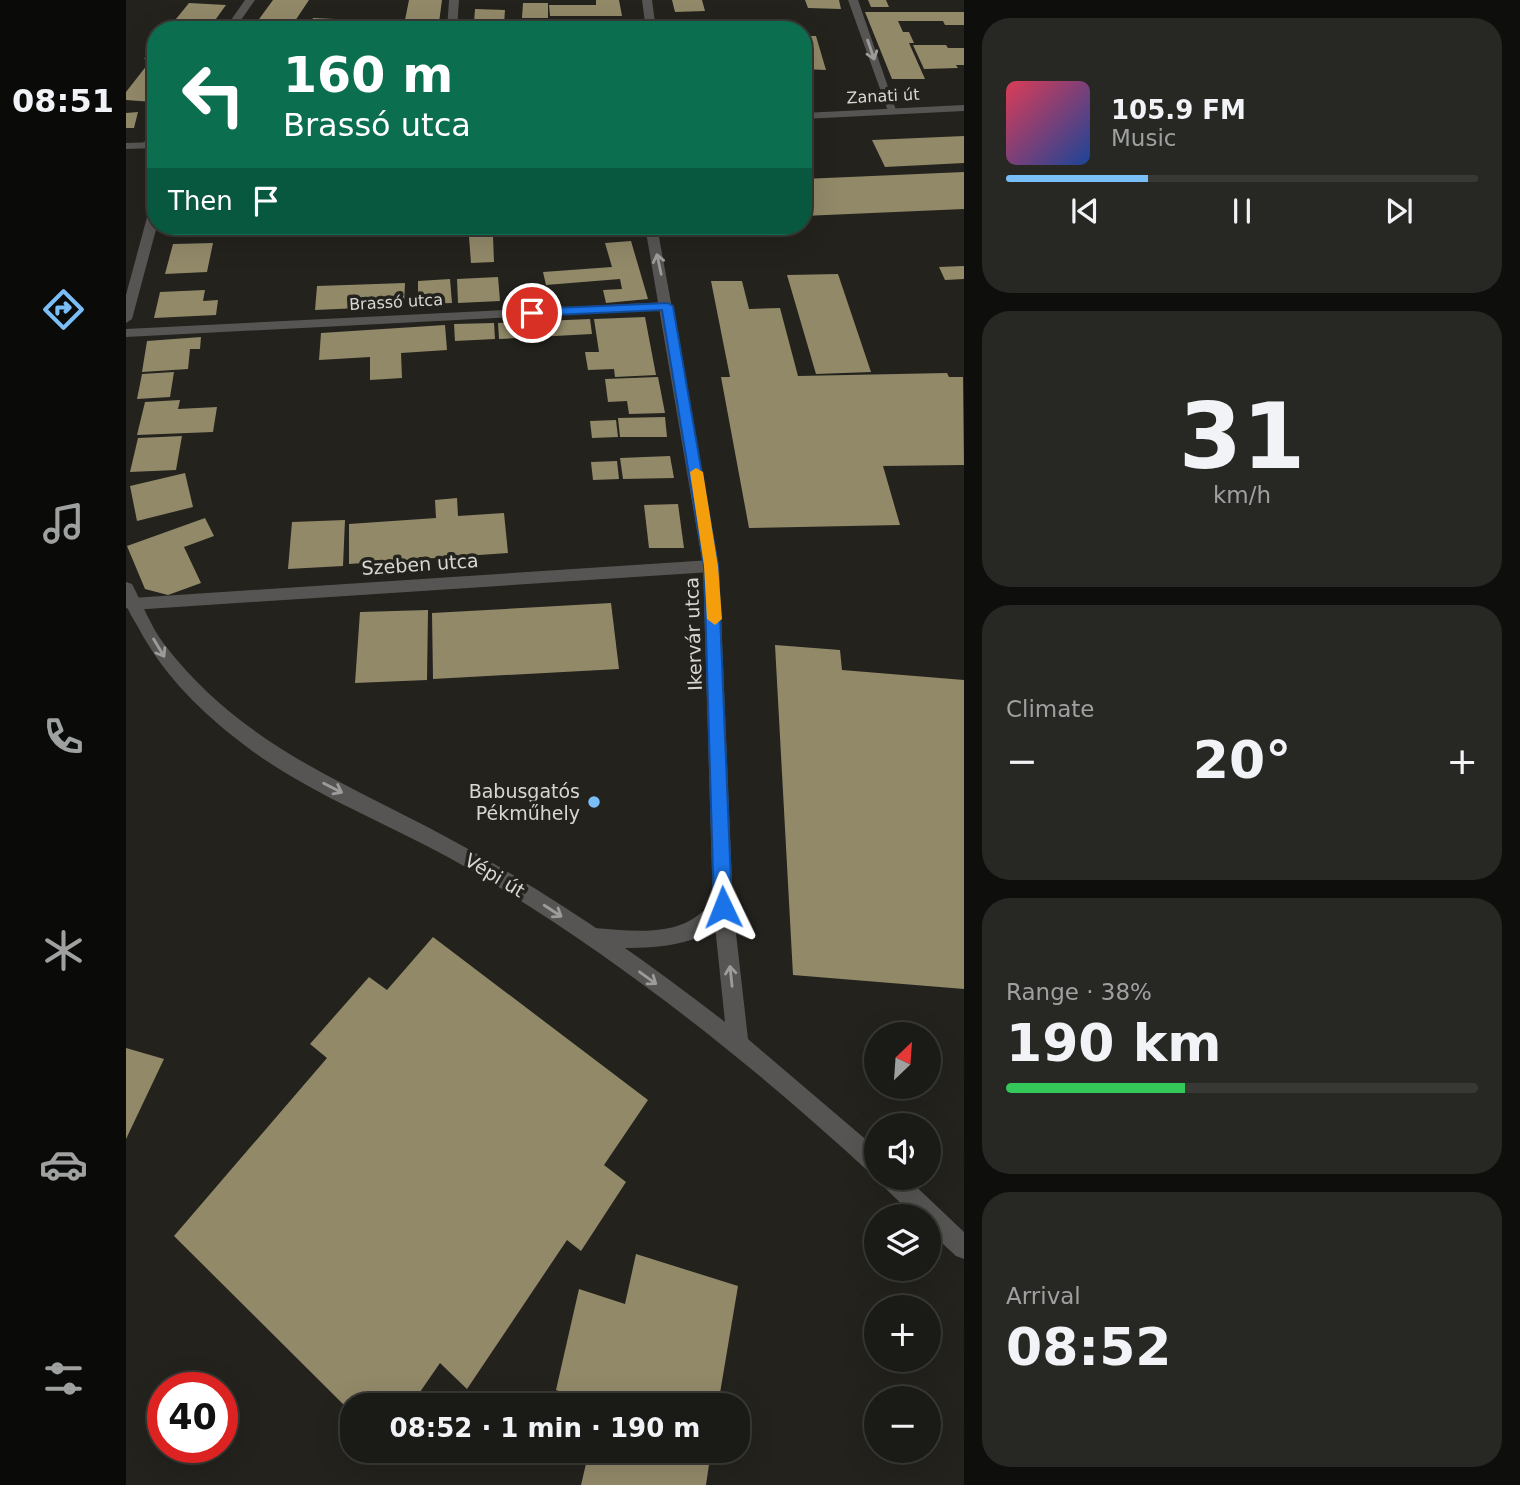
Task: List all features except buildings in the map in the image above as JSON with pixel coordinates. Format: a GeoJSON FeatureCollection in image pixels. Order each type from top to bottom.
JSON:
{"type":"FeatureCollection","features":[{"type":"Feature","properties":{"kind":"street"},"geometry":{"type":"LineString","coordinates":[[235,21],[250,0]]}},
{"type":"Feature","properties":{"kind":"street"},"geometry":{"type":"LineString","coordinates":[[453,21],[454,0]]}},
{"type":"Feature","properties":{"kind":"street"},"geometry":{"type":"LineString","coordinates":[[647,0],[650,21]]}},
{"type":"Feature","properties":{"kind":"street"},"geometry":{"type":"LineString","coordinates":[[853,0],[893,111]]}},
{"type":"Feature","properties":{"kind":"street","name":"Zanati út"},"geometry":{"type":"LineString","coordinates":[[812,116],[964,108]]}},
{"type":"Feature","properties":{"kind":"street"},"geometry":{"type":"LineString","coordinates":[[126,146],[147,145]]}},
{"type":"Feature","properties":{"kind":"street"},"geometry":{"type":"LineString","coordinates":[[126,319],[148,235]]}},
{"type":"Feature","properties":{"kind":"street","name":"Ikervár utca"},"geometry":{"type":"LineString","coordinates":[[653,235],[668,306],[711,566],[723,907],[738,1044]]}},
{"type":"Feature","properties":{"kind":"street","name":"Brassó utca"},"geometry":{"type":"LineString","coordinates":[[126,333],[668,306]]}},
{"type":"Feature","properties":{"kind":"street","name":"Szeben utca"},"geometry":{"type":"LineString","coordinates":[[129,596],[711,566]]}},
{"type":"Feature","properties":{"kind":"street","name":"Vépi út"},"geometry":{"type":"LineString","coordinates":[[129,596],[171,669],[209,710],[253,744],[442,843],[593,937],[738,1044],[864,1153]]}},
{"type":"Feature","properties":{"kind":"street"},"geometry":{"type":"LineString","coordinates":[[593,937],[628,940],[668,937],[696,928],[723,907]]}},
{"type":"Feature","properties":{"kind":"street"},"geometry":{"type":"LineString","coordinates":[[904,1190],[964,1248]]}},
{"type":"Feature","properties":{"kind":"slow traffic"},"geometry":{"type":"LineString","coordinates":[[696,472],[711,566],[715,619]]}},
{"type":"Feature","properties":{"kind":"place","name":"Babusgatós Pékműhely"},"geometry":{"type":"Point","coordinates":[594,802]}},
{"type":"Feature","properties":{"kind":"route"},"geometry":{"type":"LineString","coordinates":[[532,313],[668,306],[711,566],[723,907]]}}]}
